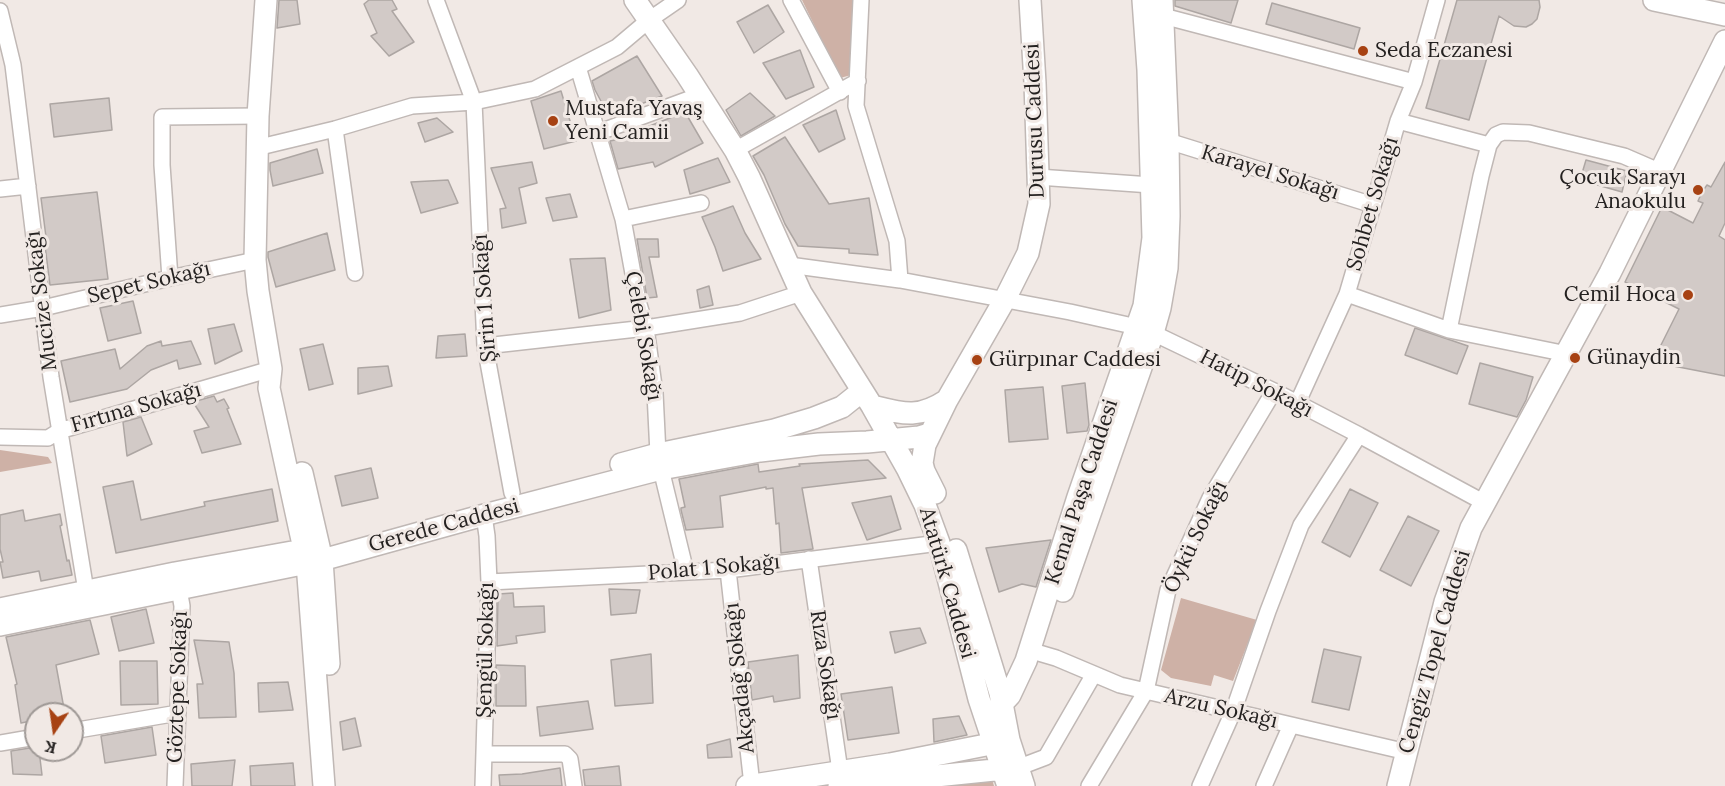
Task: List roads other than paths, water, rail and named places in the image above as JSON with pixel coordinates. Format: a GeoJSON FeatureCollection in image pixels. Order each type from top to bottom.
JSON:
{"type":"FeatureCollection","features":[{"type":"Feature","properties":{"kind":"street"},"geometry":{"type":"LineString","coordinates":[[266,0],[256,147],[255,260],[271,369],[268,388],[313,555],[338,786]]}},
{"type":"Feature","properties":{"kind":"street","name":"Şirin 1 Sokağı"},"geometry":{"type":"LineString","coordinates":[[436,0],[474,102],[485,346],[512,493]]}},
{"type":"Feature","properties":{"kind":"street"},"geometry":{"type":"LineString","coordinates":[[635,0],[735,150],[801,293],[867,398],[897,413],[927,411],[948,400]]}},
{"type":"Feature","properties":{"kind":"street"},"geometry":{"type":"LineString","coordinates":[[256,147],[335,129],[412,106],[474,102],[535,89],[617,47],[649,20],[678,0]]}},
{"type":"Feature","properties":{"kind":"street"},"geometry":{"type":"LineString","coordinates":[[791,0],[840,92]]}},
{"type":"Feature","properties":{"kind":"street"},"geometry":{"type":"LineString","coordinates":[[861,0],[856,106],[897,241],[900,280]]}},
{"type":"Feature","properties":{"kind":"street","name":"Durusu Caddesi"},"geometry":{"type":"LineString","coordinates":[[948,400],[1028,253],[1039,204],[1030,0]]}},
{"type":"Feature","properties":{"kind":"street","name":"Kemal Paşa Caddesi"},"geometry":{"type":"LineString","coordinates":[[1143,0],[1153,238],[1144,306],[1145,330]]}},
{"type":"Feature","properties":{"kind":"street","name":"Sohbet Sokağı"},"geometry":{"type":"LineString","coordinates":[[1297,404],[1347,294],[1398,121],[1414,82],[1437,0]]}},
{"type":"Feature","properties":{"kind":"street"},"geometry":{"type":"LineString","coordinates":[[1654,0],[1725,15]]}},
{"type":"Feature","properties":{"kind":"street"},"geometry":{"type":"LineString","coordinates":[[1162,8],[1414,82]]}},
{"type":"Feature","properties":{"kind":"street","name":"Kemal Paşa Caddesi"},"geometry":{"type":"LineString","coordinates":[[1003,728],[1074,560],[1145,330],[1160,308],[1167,268],[1169,216],[1162,8]]}},
{"type":"Feature","properties":{"kind":"street","name":"Mucize Sokağı"},"geometry":{"type":"LineString","coordinates":[[0,12],[13,65],[51,377],[86,591]]}},
{"type":"Feature","properties":{"kind":"street","name":"Cengiz Topel Caddesi"},"geometry":{"type":"LineString","coordinates":[[1398,786],[1445,602],[1471,528],[1610,273],[1725,41]]}},
{"type":"Feature","properties":{"kind":"street","name":"Çelebi Sokağı"},"geometry":{"type":"LineString","coordinates":[[578,67],[623,219],[638,301],[646,328],[655,393],[659,461],[686,572]]}},
{"type":"Feature","properties":{"kind":"street"},"geometry":{"type":"LineString","coordinates":[[735,150],[858,81]]}},
{"type":"Feature","properties":{"kind":"street"},"geometry":{"type":"LineString","coordinates":[[597,132],[700,95]]}},
{"type":"Feature","properties":{"kind":"street"},"geometry":{"type":"LineString","coordinates":[[170,278],[162,165],[162,117],[258,116]]}},
{"type":"Feature","properties":{"kind":"street"},"geometry":{"type":"LineString","coordinates":[[1398,121],[1490,145]]}},
{"type":"Feature","properties":{"kind":"street"},"geometry":{"type":"LineString","coordinates":[[335,129],[355,273]]}},
{"type":"Feature","properties":{"kind":"street"},"geometry":{"type":"LineString","coordinates":[[1449,330],[1480,176],[1490,145],[1496,135],[1503,132],[1529,133],[1624,156],[1661,172]]}},
{"type":"Feature","properties":{"kind":"street","name":"Karayel Sokağı"},"geometry":{"type":"LineString","coordinates":[[1168,141],[1373,205]]}},
{"type":"Feature","properties":{"kind":"street"},"geometry":{"type":"LineString","coordinates":[[1038,177],[1151,185]]}},
{"type":"Feature","properties":{"kind":"street"},"geometry":{"type":"LineString","coordinates":[[0,189],[27,186]]}},
{"type":"Feature","properties":{"kind":"street"},"geometry":{"type":"LineString","coordinates":[[623,219],[701,203]]}},
{"type":"Feature","properties":{"kind":"street","name":"Sepet Sokağı"},"geometry":{"type":"LineString","coordinates":[[0,315],[43,308],[255,260]]}},
{"type":"Feature","properties":{"kind":"street","name":"Hatip Sokağı"},"geometry":{"type":"LineString","coordinates":[[789,265],[900,280],[1005,299],[1145,330],[1274,391],[1485,503]]}},
{"type":"Feature","properties":{"kind":"street"},"geometry":{"type":"LineString","coordinates":[[485,346],[646,328],[740,313],[801,293]]}},
{"type":"Feature","properties":{"kind":"street"},"geometry":{"type":"LineString","coordinates":[[1347,294],[1449,330],[1567,354]]}},
{"type":"Feature","properties":{"kind":"street","name":"Fırtına Sokağı"},"geometry":{"type":"LineString","coordinates":[[0,437],[48,438],[59,431],[271,369]]}},
{"type":"Feature","properties":{"kind":"street","name":"Öykü Sokağı"},"geometry":{"type":"LineString","coordinates":[[1089,786],[1146,691],[1168,590],[1210,498],[1274,391]]}},
{"type":"Feature","properties":{"kind":"street","name":"Atatürk Caddesi"},"geometry":{"type":"LineString","coordinates":[[867,398],[907,468],[925,505],[939,543],[986,719],[1003,728]]}},
{"type":"Feature","properties":{"kind":"street","name":"Gerede Caddesi"},"geometry":{"type":"LineString","coordinates":[[0,625],[177,581],[313,555],[774,430],[867,398]]}},
{"type":"Feature","properties":{"kind":"street","name":"Atatürk Caddesi"},"geometry":{"type":"LineString","coordinates":[[948,400],[929,434],[923,453],[924,471],[940,504],[987,651],[1013,777]]}},
{"type":"Feature","properties":{"kind":"street","name":"Gerede Caddesi"},"geometry":{"type":"LineString","coordinates":[[482,508],[512,493],[659,461],[819,444],[890,440],[929,434]]}},
{"type":"Feature","properties":{"kind":"street"},"geometry":{"type":"LineString","coordinates":[[1200,786],[1233,712],[1301,525],[1359,435]]}},
{"type":"Feature","properties":{"kind":"street","name":"Şengül Sokağı"},"geometry":{"type":"LineString","coordinates":[[482,508],[488,536],[489,582],[483,786]]}},
{"type":"Feature","properties":{"kind":"street","name":"Polat 1 Sokağı"},"geometry":{"type":"LineString","coordinates":[[489,582],[728,570],[939,543]]}},
{"type":"Feature","properties":{"kind":"street"},"geometry":{"type":"LineString","coordinates":[[313,555],[324,786]]}},
{"type":"Feature","properties":{"kind":"street","name":"Rıza Sokağı"},"geometry":{"type":"LineString","coordinates":[[809,559],[840,779]]}},
{"type":"Feature","properties":{"kind":"street","name":"Akçadağ Sokağı"},"geometry":{"type":"LineString","coordinates":[[728,570],[752,785]]}},
{"type":"Feature","properties":{"kind":"street","name":"Gerede Caddesi"},"geometry":{"type":"LineString","coordinates":[[0,609],[86,591],[177,581]]}},
{"type":"Feature","properties":{"kind":"street","name":"Göztepe Sokağı"},"geometry":{"type":"LineString","coordinates":[[175,786],[182,606],[177,581]]}},
{"type":"Feature","properties":{"kind":"street"},"geometry":{"type":"LineString","coordinates":[[987,651],[1003,656],[1033,657]]}},
{"type":"Feature","properties":{"kind":"street","name":"Arzu Sokağı"},"geometry":{"type":"LineString","coordinates":[[1033,657],[1056,658],[1120,685],[1407,752]]}},
{"type":"Feature","properties":{"kind":"street"},"geometry":{"type":"LineString","coordinates":[[747,786],[840,779],[1013,777],[1046,757],[1094,674]]}},
{"type":"Feature","properties":{"kind":"street"},"geometry":{"type":"LineString","coordinates":[[84,729],[178,713]]}},
{"type":"Feature","properties":{"kind":"street"},"geometry":{"type":"LineString","coordinates":[[1264,786],[1291,725]]}},
{"type":"Feature","properties":{"kind":"street"},"geometry":{"type":"LineString","coordinates":[[840,779],[1003,728]]}},
{"type":"Feature","properties":{"kind":"street"},"geometry":{"type":"LineString","coordinates":[[0,743],[24,739]]}},
{"type":"Feature","properties":{"kind":"street"},"geometry":{"type":"LineString","coordinates":[[484,754],[566,754],[570,759],[574,786]]}},
{"type":"Feature","properties":{"kind":"place","name":"Seda Eczanesi"},"geometry":{"type":"Point","coordinates":[1363,51]}},
{"type":"Feature","properties":{"kind":"place","name":"Mustafa Yavaş Yeni Camii"},"geometry":{"type":"Point","coordinates":[553,121]}},
{"type":"Feature","properties":{"kind":"place","name":"Çocuk Sarayı Anaokulu"},"geometry":{"type":"Point","coordinates":[1698,190]}},
{"type":"Feature","properties":{"kind":"place","name":"Cemil Hoca"},"geometry":{"type":"Point","coordinates":[1688,295]}},
{"type":"Feature","properties":{"kind":"place","name":"Günaydin"},"geometry":{"type":"Point","coordinates":[1575,358]}},
{"type":"Feature","properties":{"kind":"place","name":"Gürpınar Caddesi"},"geometry":{"type":"Point","coordinates":[977,360]}}]}
